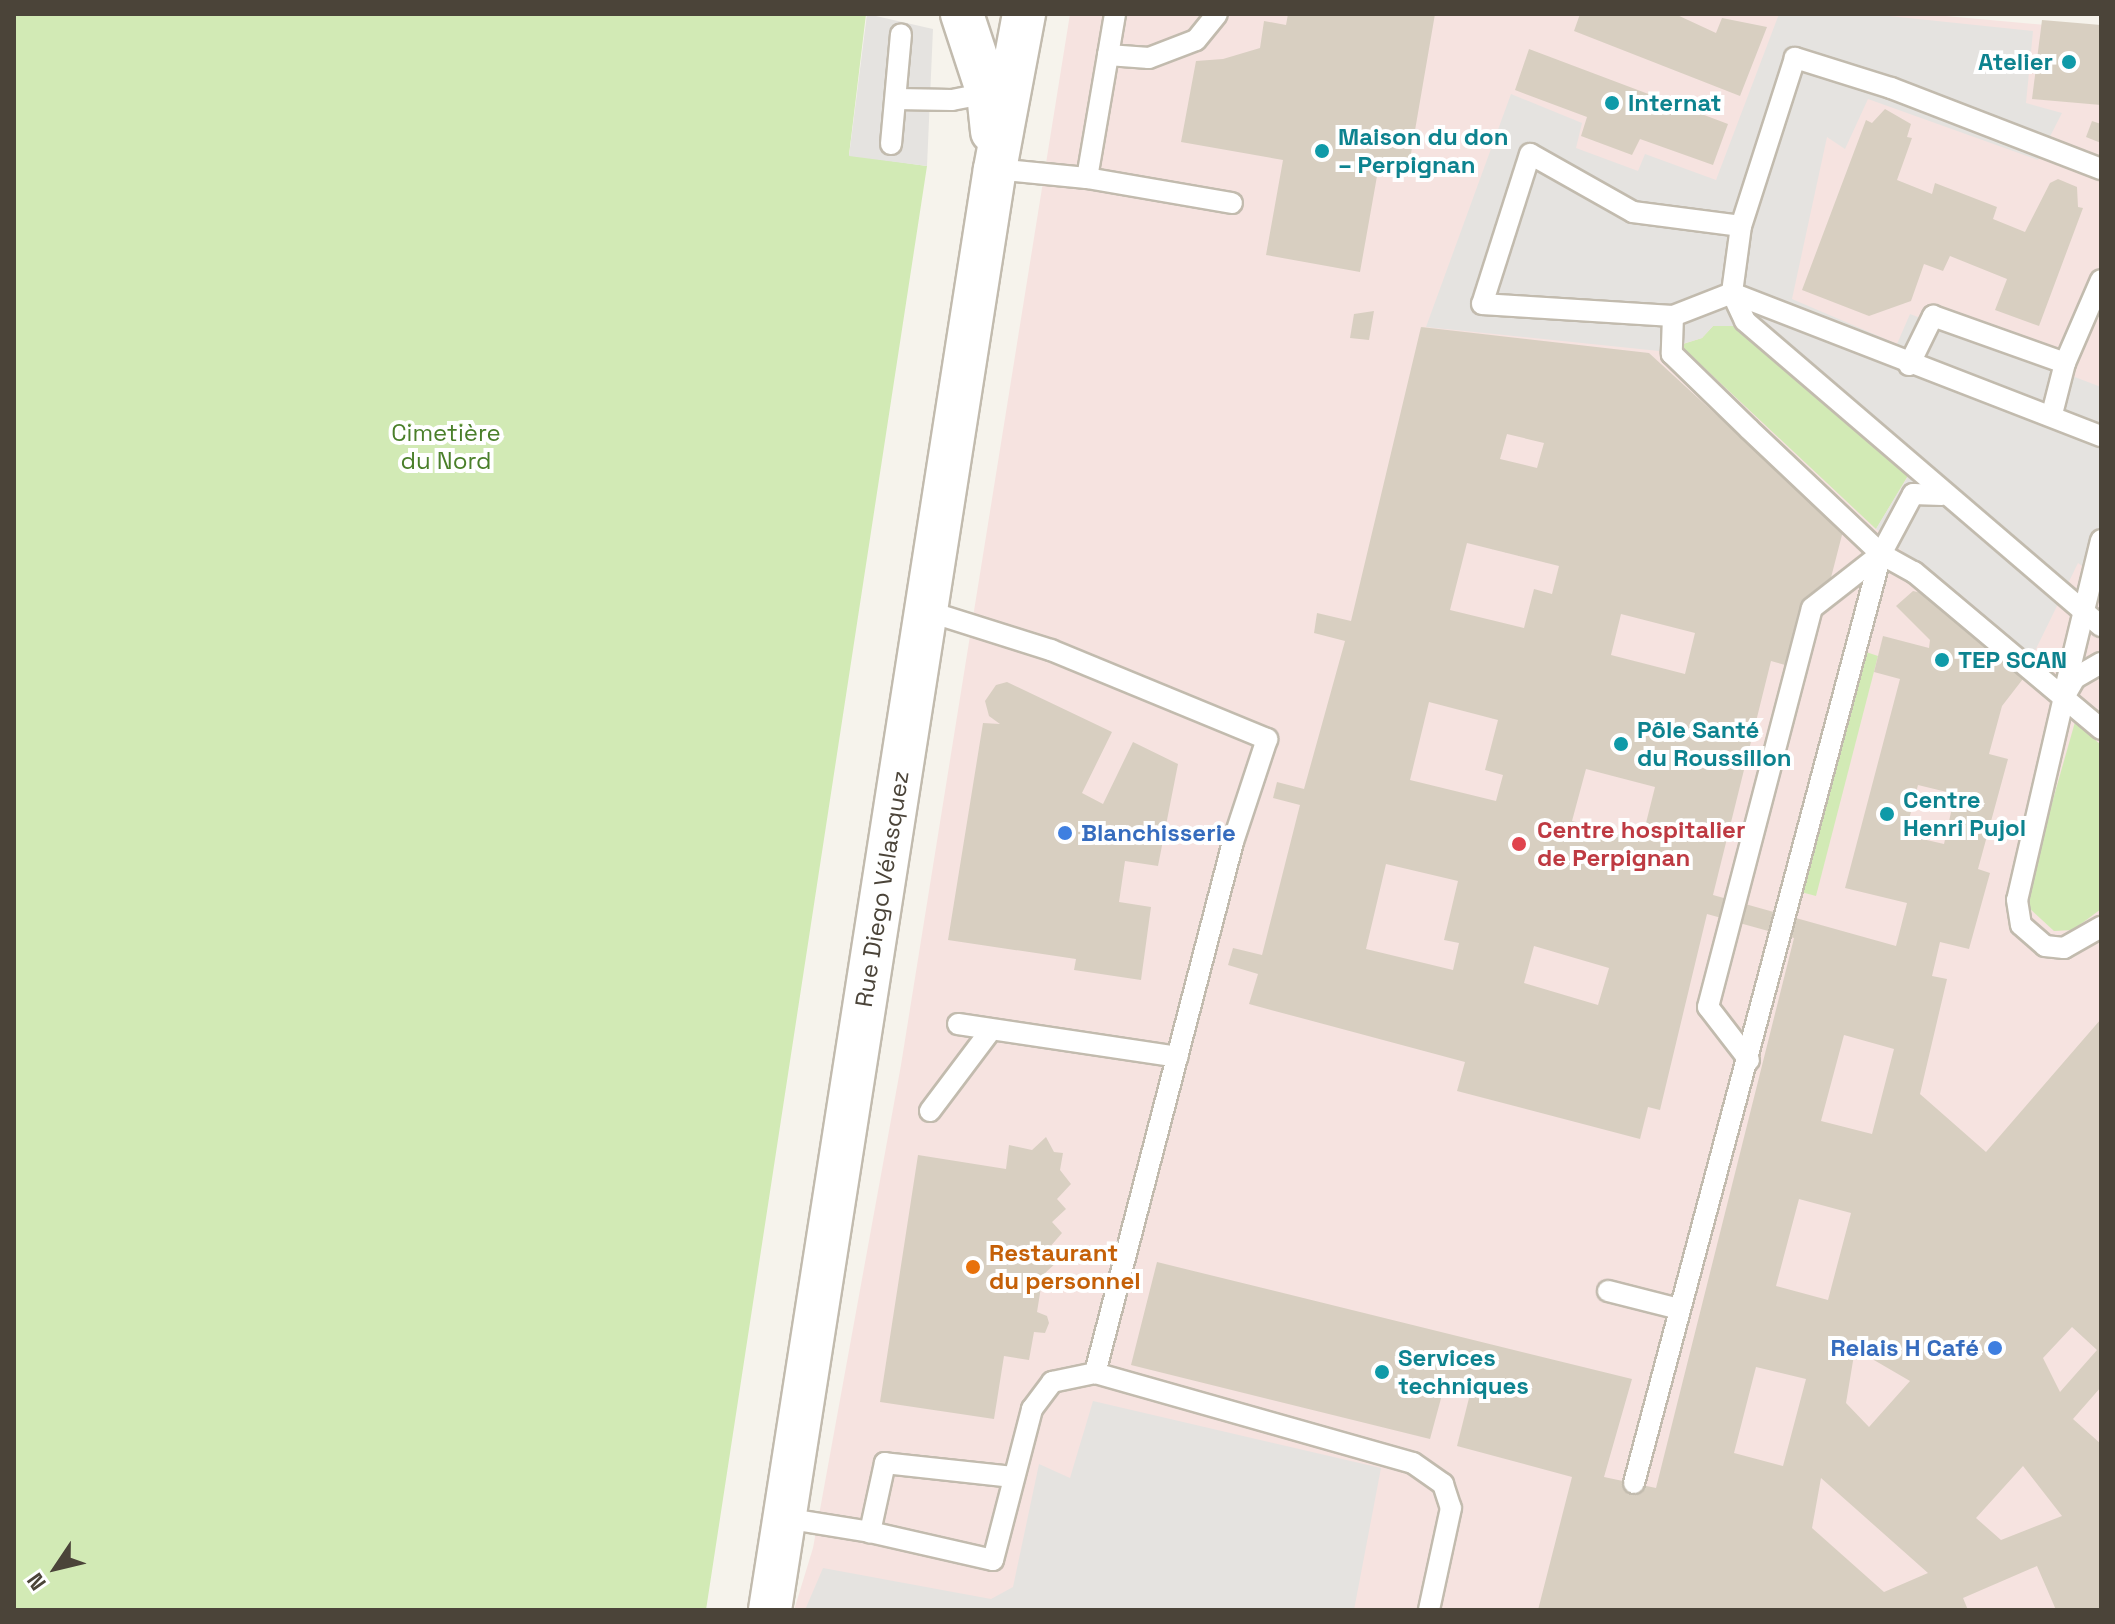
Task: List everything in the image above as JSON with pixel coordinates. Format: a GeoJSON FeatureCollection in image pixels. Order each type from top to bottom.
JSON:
{"type":"FeatureCollection","features":[{"type":"Feature","properties":{"kind":"street","name":"Rue Diego Vélasquez"},"geometry":{"type":"LineString","coordinates":[[962,14],[988,93],[995,169]]}},
{"type":"Feature","properties":{"kind":"street","name":"Rue Diego Vélasquez"},"geometry":{"type":"LineString","coordinates":[[770,1610],[995,169],[1024,14]]}},
{"type":"Feature","properties":{"kind":"lane"},"geometry":{"type":"LineString","coordinates":[[1087,178],[1115,14]]}},
{"type":"Feature","properties":{"kind":"lane"},"geometry":{"type":"LineString","coordinates":[[1108,55],[1149,58],[1196,40],[1217,14]]}},
{"type":"Feature","properties":{"kind":"lane"},"geometry":{"type":"LineString","coordinates":[[891,144],[901,34]]}},
{"type":"Feature","properties":{"kind":"lane"},"geometry":{"type":"LineString","coordinates":[[2101,169],[1891,88],[1795,58],[1741,226],[1732,293],[1745,321],[1942,495],[2101,626]]}},
{"type":"Feature","properties":{"kind":"lane"},"geometry":{"type":"LineString","coordinates":[[896,99],[952,100],[988,93]]}},
{"type":"Feature","properties":{"kind":"lane"},"geometry":{"type":"LineString","coordinates":[[1741,226],[1633,212],[1530,154],[1482,304],[1673,316],[1732,293],[1909,365],[2052,414],[2101,436]]}},
{"type":"Feature","properties":{"kind":"lane"},"geometry":{"type":"LineString","coordinates":[[995,169],[1087,178],[1232,203]]}},
{"type":"Feature","properties":{"kind":"lane"},"geometry":{"type":"LineString","coordinates":[[2052,414],[2065,363],[2101,280]]}},
{"type":"Feature","properties":{"kind":"lane"},"geometry":{"type":"LineString","coordinates":[[1673,316],[1672,354],[1881,554],[1914,572],[2101,729]]}},
{"type":"Feature","properties":{"kind":"lane"},"geometry":{"type":"LineString","coordinates":[[1909,365],[1933,316],[2065,363]]}},
{"type":"Feature","properties":{"kind":"lane"},"geometry":{"type":"LineString","coordinates":[[1634,1483],[1749,1060],[1881,554],[1913,494],[1942,495]]}},
{"type":"Feature","properties":{"kind":"lane"},"geometry":{"type":"LineString","coordinates":[[2101,540],[2017,900],[2021,925],[2045,946],[2064,948],[2101,927]]}},
{"type":"Feature","properties":{"kind":"lane"},"geometry":{"type":"LineString","coordinates":[[1749,1060],[1708,1007],[1812,608],[1881,554]]}},
{"type":"Feature","properties":{"kind":"lane"},"geometry":{"type":"LineString","coordinates":[[927,611],[1051,650],[1267,739],[1233,842],[1095,1373]]}},
{"type":"Feature","properties":{"kind":"lane"},"geometry":{"type":"LineString","coordinates":[[2064,697],[2075,678],[2101,663]]}},
{"type":"Feature","properties":{"kind":"lane"},"geometry":{"type":"LineString","coordinates":[[958,1024],[1178,1057]]}},
{"type":"Feature","properties":{"kind":"lane"},"geometry":{"type":"LineString","coordinates":[[930,1111],[991,1030]]}},
{"type":"Feature","properties":{"kind":"lane"},"geometry":{"type":"LineString","coordinates":[[1608,1291],[1679,1309]]}},
{"type":"Feature","properties":{"kind":"lane"},"geometry":{"type":"LineString","coordinates":[[784,1518],[870,1532],[993,1560],[1032,1409],[1052,1382],[1095,1373],[1413,1463],[1443,1484],[1451,1508],[1429,1610]]}},
{"type":"Feature","properties":{"kind":"lane"},"geometry":{"type":"LineString","coordinates":[[870,1532],[885,1463],[1013,1477]]}},
{"type":"Feature","properties":{"kind":"shaded area"},"geometry":{"type":"Polygon","coordinates":[[[867,14],[933,29],[927,166],[849,156],[867,14]]]}},
{"type":"Feature","properties":{"kind":"shaded area","name":"Centre hospitalier de Perpignan"},"geometry":{"type":"Polygon","coordinates":[[[1070,14],[1924,14],[2101,30],[2101,1610],[794,1610],[813,1548],[901,1065],[1070,14]]]}},
{"type":"Feature","properties":{"kind":"shaded area"},"geometry":{"type":"Polygon","coordinates":[[[1779,14],[1870,14],[2033,31],[2026,103],[2062,113],[2038,160],[1868,99],[1845,149],[1827,137],[1792,299],[1897,344],[1910,314],[2101,387],[2101,580],[2078,563],[2031,659],[1876,529],[1912,470],[1733,326],[1713,326],[1702,338],[1659,351],[1426,327],[1511,94],[1582,123],[1576,148],[1638,171],[1645,154],[1716,180],[1779,14]]]}},
{"type":"Feature","properties":{"kind":"shaded area"},"geometry":{"type":"Polygon","coordinates":[[[1093,1401],[1381,1468],[1354,1610],[805,1610],[823,1568],[991,1599],[1013,1587],[1039,1464],[1070,1478],[1093,1401]]]}},
{"type":"Feature","properties":{"kind":"green space","name":"Cimetière du Nord"},"geometry":{"type":"Polygon","coordinates":[[[14,14],[866,14],[849,155],[927,166],[706,1610],[14,1610],[14,14]]]}},
{"type":"Feature","properties":{"kind":"green space"},"geometry":{"type":"Polygon","coordinates":[[[1713,326],[1733,326],[1912,469],[1876,529],[1680,345],[1702,338],[1713,326]]]}},
{"type":"Feature","properties":{"kind":"green space"},"geometry":{"type":"Polygon","coordinates":[[[1863,651],[1878,656],[1816,896],[1801,892],[1863,651]]]}},
{"type":"Feature","properties":{"kind":"green space"},"geometry":{"type":"Polygon","coordinates":[[[2075,722],[2101,745],[2101,909],[2073,930],[2054,931],[2028,907],[2027,891],[2075,722]]]}},
{"type":"Feature","properties":{"kind":"building","name":"Maison du don – Perpignan"},"geometry":{"type":"Polygon","coordinates":[[[1288,14],[1435,14],[1408,171],[1379,165],[1360,272],[1266,255],[1283,160],[1181,142],[1196,61],[1223,59],[1260,48],[1264,21],[1286,25],[1288,14]]]}},
{"type":"Feature","properties":{"kind":"building","name":"Internat"},"geometry":{"type":"Polygon","coordinates":[[[1580,14],[1675,14],[1716,33],[1722,18],[1767,27],[1740,96],[1574,31],[1580,14]]]}},
{"type":"Feature","properties":{"kind":"building","name":"Atelier"},"geometry":{"type":"Polygon","coordinates":[[[2042,20],[2101,25],[2101,105],[2032,99],[2042,20]]]}},
{"type":"Feature","properties":{"kind":"building","name":"Internat"},"geometry":{"type":"Polygon","coordinates":[[[1529,49],[1728,124],[1713,165],[1640,139],[1632,155],[1581,136],[1587,117],[1515,90],[1529,49]]]}},
{"type":"Feature","properties":{"kind":"building"},"geometry":{"type":"Polygon","coordinates":[[[1885,109],[1911,124],[1907,137],[1912,138],[1897,180],[1932,194],[1935,183],[1997,207],[1993,219],[2025,232],[2050,183],[2058,179],[2077,187],[2078,207],[2083,208],[2039,326],[1995,310],[2007,279],[1950,256],[1943,271],[1924,264],[1911,301],[1869,316],[1802,290],[1866,120],[1872,123],[1885,109]]]}},
{"type":"Feature","properties":{"kind":"building"},"geometry":{"type":"Polygon","coordinates":[[[2092,121],[2101,124],[2101,143],[2086,137],[2092,121]]]}},
{"type":"Feature","properties":{"kind":"building"},"geometry":{"type":"Polygon","coordinates":[[[1374,311],[1369,340],[1350,338],[1354,314],[1374,311]]]}},
{"type":"Feature","properties":{"kind":"building"},"geometry":{"type":"Polygon","coordinates":[[[1421,327],[1649,353],[1843,531],[1807,671],[1771,661],[1713,895],[1896,946],[1907,903],[1845,888],[1900,679],[1874,672],[1883,636],[1929,648],[1930,640],[1896,606],[1913,591],[1926,594],[2026,675],[2002,706],[1989,754],[2008,759],[1978,869],[1990,873],[1969,949],[1940,942],[1932,976],[1947,979],[1920,1094],[1986,1152],[2101,1019],[2101,1387],[2073,1419],[2101,1444],[2101,1610],[2056,1610],[2037,1566],[1963,1598],[1968,1610],[1538,1610],[1572,1477],[1457,1446],[1472,1386],[1446,1380],[1430,1439],[1131,1365],[1157,1262],[1632,1379],[1604,1477],[1656,1488],[1794,938],[1707,914],[1660,1110],[1648,1107],[1640,1139],[1457,1091],[1465,1062],[1249,1004],[1258,974],[1228,965],[1233,948],[1262,955],[1300,805],[1273,798],[1277,782],[1304,789],[1345,641],[1314,633],[1317,613],[1351,621],[1421,327]],[[1507,434],[1500,459],[1537,468],[1544,443],[1507,434]],[[1467,543],[1450,610],[1524,628],[1534,589],[1552,594],[1559,566],[1467,543]],[[1621,614],[1611,655],[1685,674],[1695,633],[1621,614]],[[1429,702],[1410,780],[1496,801],[1503,775],[1485,770],[1498,720],[1429,702]],[[1586,769],[1572,821],[1642,839],[1655,787],[1586,769]],[[1918,785],[1905,835],[1944,844],[1955,794],[1918,785]],[[1386,864],[1366,949],[1453,970],[1459,943],[1444,940],[1458,881],[1386,864]],[[1534,946],[1524,983],[1598,1005],[1609,968],[1534,946]],[[1844,1035],[1821,1121],[1872,1134],[1894,1049],[1844,1035]],[[1799,1199],[1776,1286],[1828,1300],[1851,1213],[1799,1199]],[[2072,1327],[2043,1358],[2060,1392],[2097,1350],[2072,1327]],[[1855,1349],[1846,1403],[1869,1427],[1910,1381],[1855,1349]],[[1756,1367],[1734,1453],[1783,1466],[1806,1379],[1756,1367]],[[2023,1466],[1976,1518],[2001,1540],[2062,1516],[2023,1466]],[[1821,1478],[1812,1528],[1884,1592],[1928,1573],[1821,1478]]]}},
{"type":"Feature","properties":{"kind":"building","name":"Blanchisserie"},"geometry":{"type":"Polygon","coordinates":[[[1007,682],[1112,732],[1082,793],[1103,804],[1133,742],[1178,764],[1158,866],[1125,861],[1119,902],[1151,907],[1141,980],[1074,970],[1076,959],[948,940],[983,723],[1000,724],[989,716],[985,701],[996,685],[1007,682]]]}},
{"type":"Feature","properties":{"kind":"building"},"geometry":{"type":"Polygon","coordinates":[[[1046,1137],[1054,1152],[1063,1153],[1060,1170],[1071,1184],[1057,1199],[1066,1209],[1052,1222],[1062,1233],[1049,1248],[1059,1260],[1043,1275],[1037,1312],[1047,1316],[1049,1323],[1045,1333],[1034,1332],[1029,1360],[1004,1356],[994,1419],[880,1402],[918,1155],[1006,1169],[1009,1145],[1032,1150],[1046,1137]]]}},
{"type":"Feature","properties":{"kind":"place","name":"Atelier"},"geometry":{"type":"Point","coordinates":[2069,62]}},
{"type":"Feature","properties":{"kind":"place","name":"Internat"},"geometry":{"type":"Point","coordinates":[1612,103]}},
{"type":"Feature","properties":{"kind":"place","name":"Maison du don – Perpignan"},"geometry":{"type":"Point","coordinates":[1322,151]}},
{"type":"Feature","properties":{"kind":"place","name":"TEP SCAN"},"geometry":{"type":"Point","coordinates":[1942,660]}},
{"type":"Feature","properties":{"kind":"place","name":"Pôle Santé du Roussillon"},"geometry":{"type":"Point","coordinates":[1621,744]}},
{"type":"Feature","properties":{"kind":"place","name":"Centre Henri Pujol"},"geometry":{"type":"Point","coordinates":[1887,814]}},
{"type":"Feature","properties":{"kind":"place","name":"Blanchisserie"},"geometry":{"type":"Point","coordinates":[1065,833]}},
{"type":"Feature","properties":{"kind":"place","name":"Centre hospitalier de Perpignan"},"geometry":{"type":"Point","coordinates":[1519,844]}},
{"type":"Feature","properties":{"kind":"place","name":"Restaurant du personnel"},"geometry":{"type":"Point","coordinates":[973,1267]}},
{"type":"Feature","properties":{"kind":"place","name":"Relais H Café"},"geometry":{"type":"Point","coordinates":[1995,1348]}},
{"type":"Feature","properties":{"kind":"place","name":"Services techniques"},"geometry":{"type":"Point","coordinates":[1382,1372]}}]}
